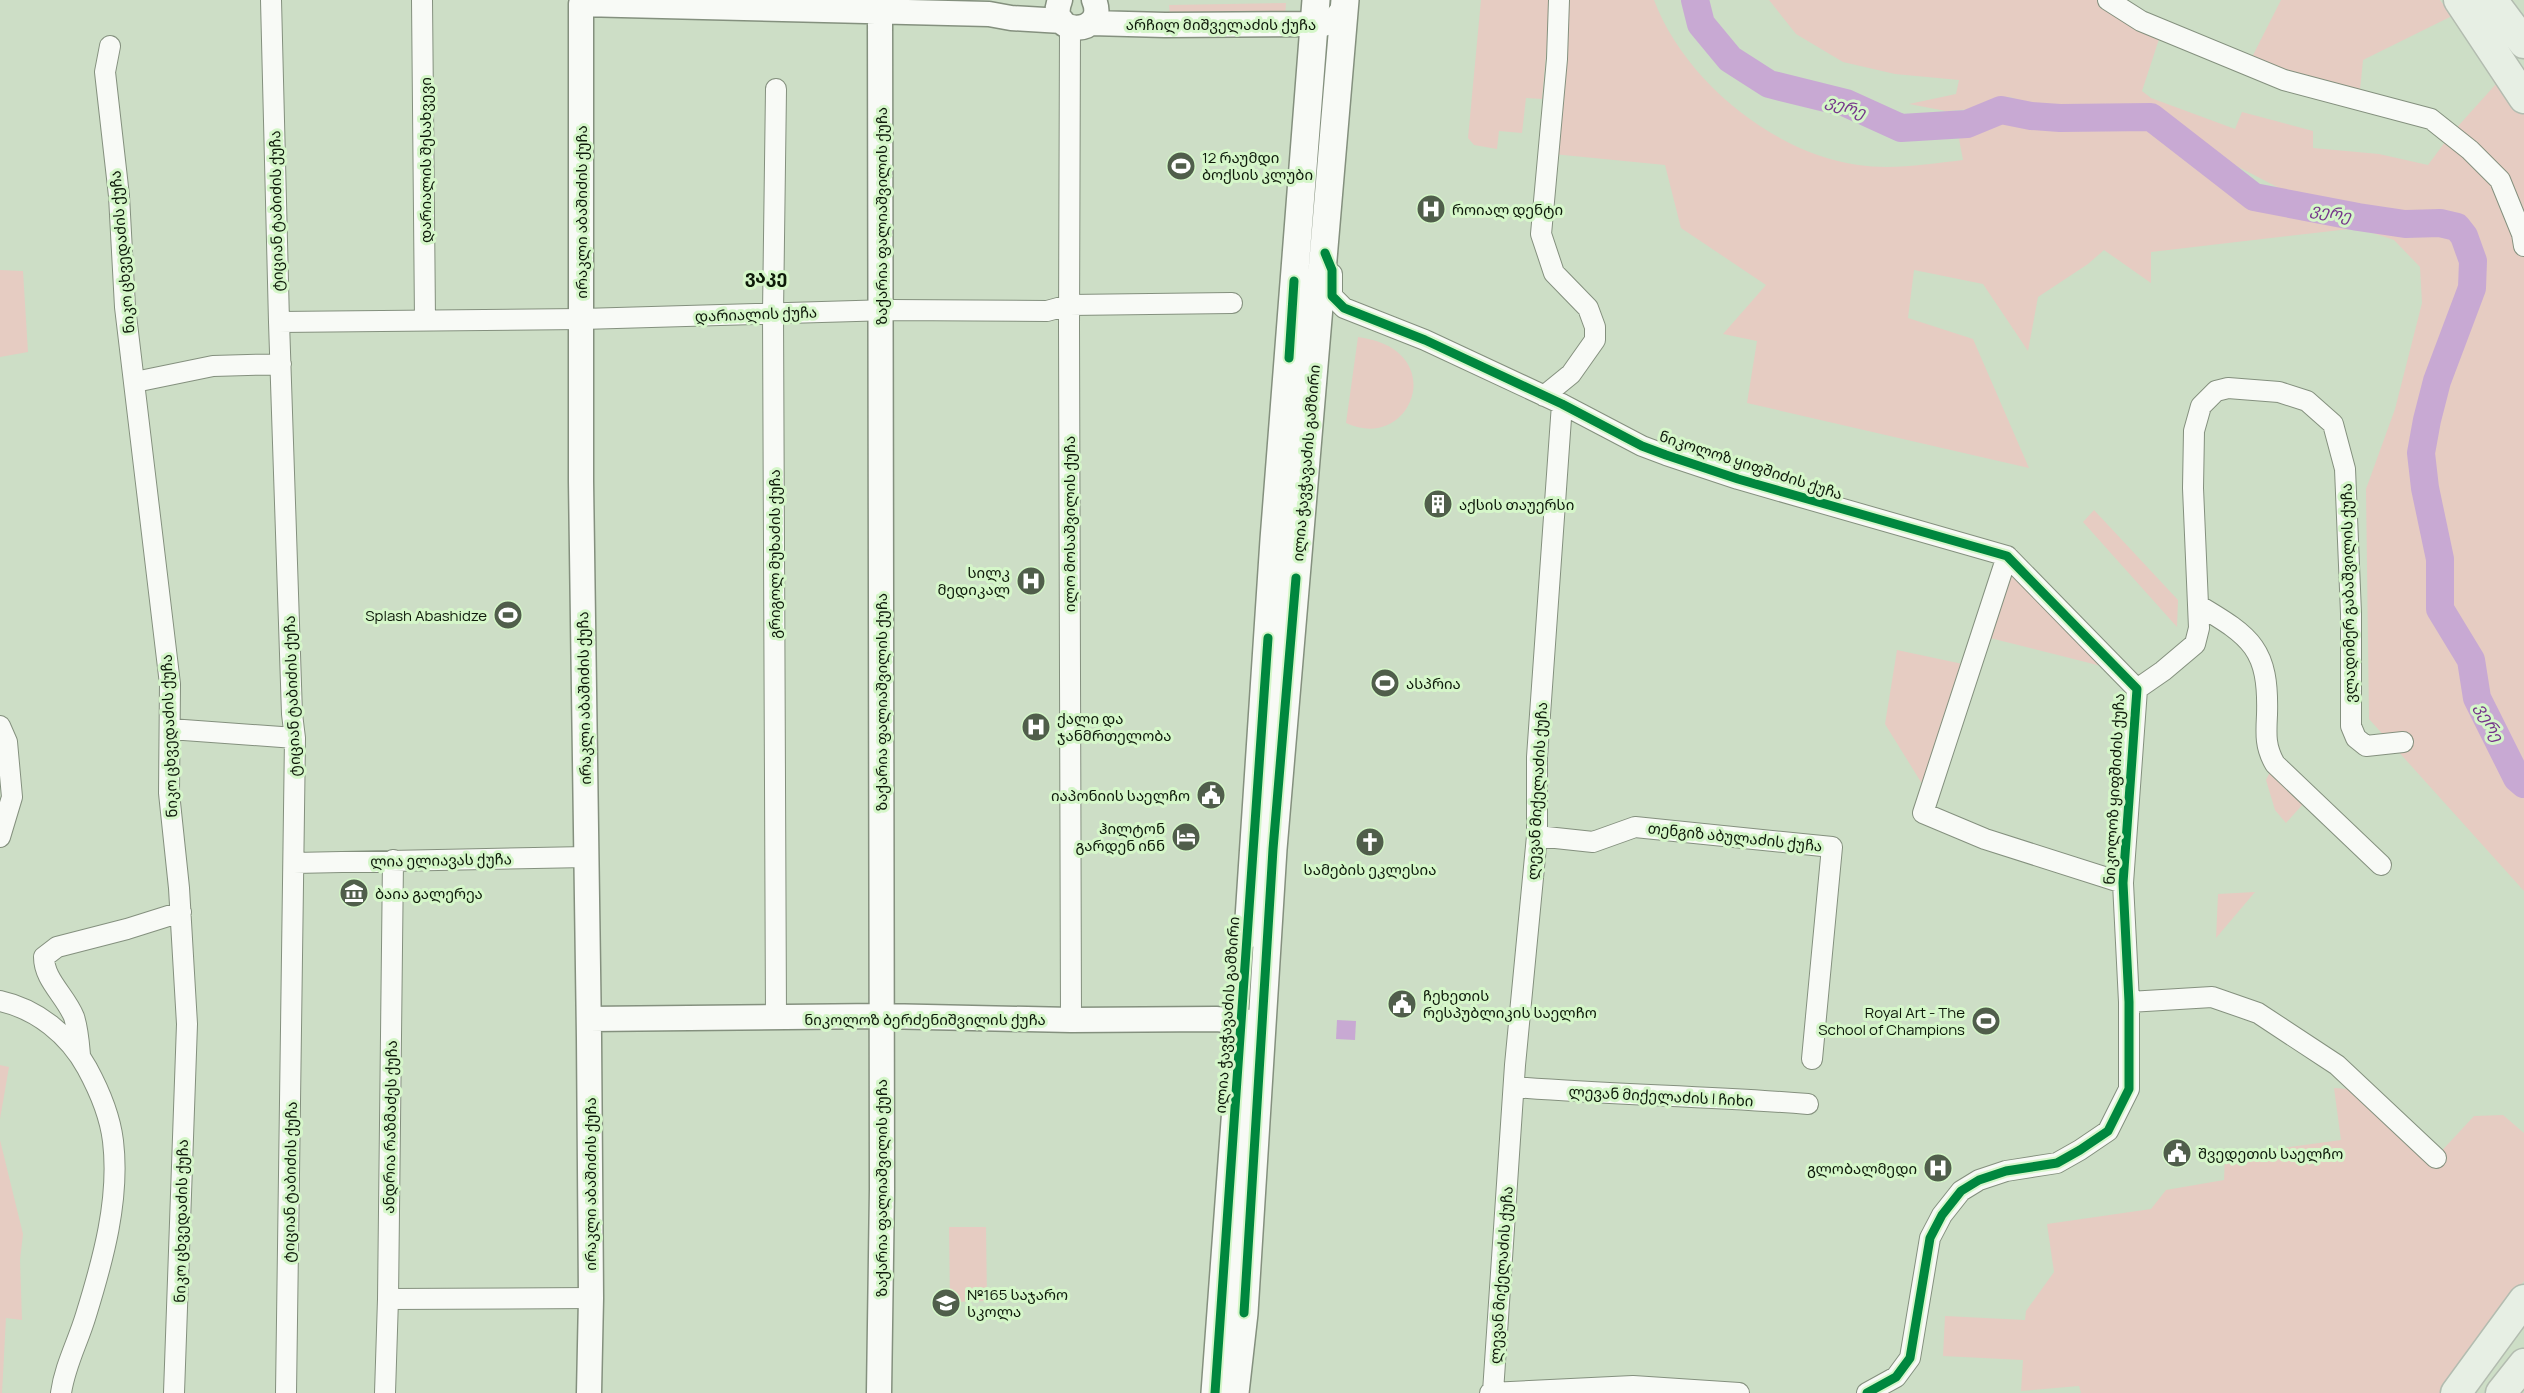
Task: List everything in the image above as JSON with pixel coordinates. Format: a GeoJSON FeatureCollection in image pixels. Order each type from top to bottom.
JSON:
{"type":"FeatureCollection","features":[{"type":"Feature","properties":{"kind":"main road"},"geometry":{"type":"LineString","coordinates":[[2459,0],[2524,98]]}},
{"type":"Feature","properties":{"kind":"main road"},"geometry":{"type":"LineString","coordinates":[[2492,0],[2524,44]]}},
{"type":"Feature","properties":{"kind":"main road","name":"ილია ჭავჭავაძის გამზირი"},"geometry":{"type":"LineString","coordinates":[[1215,1393],[1252,1022],[1272,849],[1325,254],[1344,4]]}},
{"type":"Feature","properties":{"kind":"main road","name":"ილია ჭავჭავაძის გამზირი"},"geometry":{"type":"LineString","coordinates":[[1235,1393],[1244,1313],[1252,1022],[1274,540],[1315,12]]}},
{"type":"Feature","properties":{"kind":"main road"},"geometry":{"type":"LineString","coordinates":[[2456,1393],[2524,1300]]}},
{"type":"Feature","properties":{"kind":"main road"},"geometry":{"type":"LineString","coordinates":[[2501,1393],[2524,1364]]}},
{"type":"Feature","properties":{"kind":"street","name":"ტიციან ტაბიძის ქუჩა"},"geometry":{"type":"LineString","coordinates":[[271,0],[279,322],[292,714],[295,738],[286,1393]]}},
{"type":"Feature","properties":{"kind":"street","name":"დარიალის შესახვევი"},"geometry":{"type":"LineString","coordinates":[[422,0],[425,320]]}},
{"type":"Feature","properties":{"kind":"street","name":"არჩილ მიშველაძის ქუჩა"},"geometry":{"type":"LineString","coordinates":[[989,14],[1018,0]]}},
{"type":"Feature","properties":{"kind":"street"},"geometry":{"type":"LineString","coordinates":[[1553,400],[1595,340],[1595,327],[1588,308],[1554,273],[1541,234],[1557,59],[1559,0]]}},
{"type":"Feature","properties":{"kind":"street"},"geometry":{"type":"LineString","coordinates":[[2108,0],[2141,21],[2284,80],[2431,118],[2470,150],[2500,180],[2522,234],[2524,246]]}},
{"type":"Feature","properties":{"kind":"street","name":"არჩილ მიშველაძის ქუჩა"},"geometry":{"type":"LineString","coordinates":[[580,2],[989,14],[1011,18],[1075,14],[1165,25],[1315,12],[1330,23],[1344,4]]}},
{"type":"Feature","properties":{"kind":"street","name":"ირაკლი აბაშიძის ქუჩა"},"geometry":{"type":"LineString","coordinates":[[580,2],[582,503],[591,1298],[589,1393]]}},
{"type":"Feature","properties":{"kind":"street","name":"ზაქარია ფალიაშვილის ქუჩა"},"geometry":{"type":"LineString","coordinates":[[879,1393],[882,1189],[880,12]]}},
{"type":"Feature","properties":{"kind":"street","name":"ილო მოსაშვილის ქუჩა"},"geometry":{"type":"LineString","coordinates":[[1071,1020],[1069,305],[1075,14]]}},
{"type":"Feature","properties":{"kind":"street","name":"ნიკო ცხვედაძის ქუჩა"},"geometry":{"type":"LineString","coordinates":[[110,46],[105,72],[119,196],[125,307],[170,684],[169,793],[181,912],[186,1024],[174,1393]]}},
{"type":"Feature","properties":{"kind":"street","name":"გრიგოლ მუხაძის ქუჩა"},"geometry":{"type":"LineString","coordinates":[[776,89],[773,313],[776,1018]]}},
{"type":"Feature","properties":{"kind":"street"},"geometry":{"type":"LineString","coordinates":[[1317,327],[1327,313],[1344,308],[1332,296],[1332,270],[1325,254]]}},
{"type":"Feature","properties":{"kind":"street","name":"დარიალის ქუჩა"},"geometry":{"type":"LineString","coordinates":[[279,322],[582,319],[882,310],[1047,311],[1069,305],[1232,303]]}},
{"type":"Feature","properties":{"kind":"street","name":"ნიკოლოზ ყიფშიძის ქუჩა"},"geometry":{"type":"LineString","coordinates":[[1344,308],[1425,340],[1553,400],[1642,446],[1801,498],[2007,556],[2137,688],[2123,882],[2129,1002],[2129,1089],[2108,1131],[2057,1163],[2038,1168],[2006,1171],[1979,1180],[1961,1191],[1942,1215],[1930,1238],[1910,1358],[1896,1377],[1867,1393]]}},
{"type":"Feature","properties":{"kind":"street"},"geometry":{"type":"LineString","coordinates":[[135,382],[213,366],[281,363]]}},
{"type":"Feature","properties":{"kind":"street","name":"ვლადიმერ გაბაშვილის ქუჩა"},"geometry":{"type":"LineString","coordinates":[[2137,688],[2163,671],[2195,644],[2199,628],[2193,488],[2194,431],[2201,406],[2216,391],[2228,388],[2279,392],[2307,401],[2332,424],[2345,469],[2351,613],[2351,726],[2356,738],[2366,746],[2403,742]]}},
{"type":"Feature","properties":{"kind":"street","name":"ლევან მიქელაძის ქუჩა"},"geometry":{"type":"LineString","coordinates":[[1492,1392],[1514,1087],[1537,836],[1537,757],[1553,400]]}},
{"type":"Feature","properties":{"kind":"street"},"geometry":{"type":"LineString","coordinates":[[2007,556],[1923,813],[1985,839],[2123,882]]}},
{"type":"Feature","properties":{"kind":"street"},"geometry":{"type":"LineString","coordinates":[[2198,605],[2234,627],[2258,653],[2268,684],[2266,742],[2275,764],[2381,865]]}},
{"type":"Feature","properties":{"kind":"street"},"geometry":{"type":"LineString","coordinates":[[0,726],[6,742],[12,797],[0,837]]}},
{"type":"Feature","properties":{"kind":"street"},"geometry":{"type":"LineString","coordinates":[[170,729],[295,738]]}},
{"type":"Feature","properties":{"kind":"street","name":"თენგიზ აბულაძის ქუჩა"},"geometry":{"type":"LineString","coordinates":[[1537,836],[1593,842],[1635,827],[1832,847],[1812,1059]]}},
{"type":"Feature","properties":{"kind":"street","name":"ლია ელიავას ქუჩა"},"geometry":{"type":"LineString","coordinates":[[294,863],[587,857]]}},
{"type":"Feature","properties":{"kind":"street","name":"ანდრია რაზმაძეს ქუჩა"},"geometry":{"type":"LineString","coordinates":[[385,1393],[393,860]]}},
{"type":"Feature","properties":{"kind":"street"},"geometry":{"type":"LineString","coordinates":[[80,1055],[74,1018],[44,970],[44,957],[57,947],[181,912]]}},
{"type":"Feature","properties":{"kind":"street"},"geometry":{"type":"LineString","coordinates":[[2129,1002],[2212,997],[2259,1013],[2337,1065],[2436,1158]]}},
{"type":"Feature","properties":{"kind":"street"},"geometry":{"type":"LineString","coordinates":[[0,1001],[21,1006],[51,1025],[80,1055],[99,1090],[113,1140],[113,1211],[86,1317],[64,1372],[61,1393]]}},
{"type":"Feature","properties":{"kind":"street","name":"ნიკოლოზ ბერძენიშვილის ქუჩა"},"geometry":{"type":"LineString","coordinates":[[589,1019],[881,1016],[1071,1020],[1216,1019],[1252,1022]]}},
{"type":"Feature","properties":{"kind":"street","name":"ლევან მიქელაძის I ჩიხი"},"geometry":{"type":"LineString","coordinates":[[1514,1087],[1616,1095],[1724,1098],[1808,1104]]}},
{"type":"Feature","properties":{"kind":"street"},"geometry":{"type":"LineString","coordinates":[[388,1299],[591,1298]]}},
{"type":"Feature","properties":{"kind":"street"},"geometry":{"type":"LineString","coordinates":[[1492,1392],[1633,1386],[1740,1393]]}},
{"type":"Feature","properties":{"kind":"shaded area"},"geometry":{"type":"Polygon","coordinates":[[[1481,0],[1551,0],[1542,99],[1526,98],[1522,133],[1499,131],[1497,149],[1474,145],[1468,138],[1481,0]]]}},
{"type":"Feature","properties":{"kind":"shaded area"},"geometry":{"type":"Polygon","coordinates":[[[1565,0],[1654,0],[1668,30],[1687,58],[1709,84],[1735,108],[1764,129],[1826,158],[1858,165],[1884,167],[1963,160],[1959,139],[2004,120],[2058,127],[2128,124],[2151,127],[2252,204],[2295,216],[2358,228],[2151,252],[2151,283],[2104,250],[2088,264],[2038,297],[2028,351],[1983,284],[1914,270],[1908,318],[1973,339],[2029,468],[1747,403],[1757,341],[1723,334],[1766,285],[1681,228],[1665,165],[1553,154],[1565,0]]]}},
{"type":"Feature","properties":{"kind":"shaded area"},"geometry":{"type":"Polygon","coordinates":[[[1769,0],[2125,0],[2162,30],[2142,91],[2151,98],[2235,129],[2242,112],[2313,131],[2313,148],[2379,154],[2428,165],[2451,134],[2496,84],[2520,90],[2524,98],[2524,891],[2369,719],[2366,489],[2395,409],[2422,303],[2420,267],[2394,240],[2358,228],[2358,217],[2365,209],[2304,201],[2210,152],[2173,123],[2148,109],[2071,111],[2040,108],[2010,97],[1994,99],[1972,109],[1946,111],[1909,104],[1956,94],[1959,80],[1895,74],[1843,62],[1796,34],[1769,0]]]}},
{"type":"Feature","properties":{"kind":"shaded area"},"geometry":{"type":"Polygon","coordinates":[[[2281,0],[2440,0],[2452,16],[2363,60],[2359,100],[2248,65],[2281,0]]]}},
{"type":"Feature","properties":{"kind":"shaded area"},"geometry":{"type":"Polygon","coordinates":[[[1286,3],[1285,18],[1170,18],[1169,5],[1286,3]]]}},
{"type":"Feature","properties":{"kind":"shaded area"},"geometry":{"type":"Polygon","coordinates":[[[0,270],[23,271],[28,352],[0,357],[0,270]]]}},
{"type":"Feature","properties":{"kind":"shaded area"},"geometry":{"type":"Polygon","coordinates":[[[1358,337],[1387,345],[1405,360],[1413,378],[1412,396],[1404,413],[1389,424],[1369,429],[1346,423],[1358,337]]]}},
{"type":"Feature","properties":{"kind":"shaded area"},"geometry":{"type":"Polygon","coordinates":[[[2094,510],[2178,600],[2177,627],[2083,522],[2094,510]]]}},
{"type":"Feature","properties":{"kind":"shaded area"},"geometry":{"type":"Polygon","coordinates":[[[2007,556],[2121,671],[1982,636],[2007,556]]]}},
{"type":"Feature","properties":{"kind":"shaded area"},"geometry":{"type":"Polygon","coordinates":[[[1897,650],[1972,666],[1929,795],[1885,724],[1897,650]]]}},
{"type":"Feature","properties":{"kind":"shaded area"},"geometry":{"type":"Polygon","coordinates":[[[2270,772],[2303,804],[2286,823],[2275,810],[2266,780],[2270,772]]]}},
{"type":"Feature","properties":{"kind":"shaded area"},"geometry":{"type":"Polygon","coordinates":[[[2255,892],[2216,938],[2218,894],[2255,892]]]}},
{"type":"Feature","properties":{"kind":"shaded area"},"geometry":{"type":"Polygon","coordinates":[[[1337,1020],[1356,1021],[1355,1040],[1336,1039],[1337,1020]]]}},
{"type":"Feature","properties":{"kind":"shaded area"},"geometry":{"type":"Polygon","coordinates":[[[0,1065],[9,1067],[0,1119],[0,1065]]]}},
{"type":"Feature","properties":{"kind":"shaded area"},"geometry":{"type":"Polygon","coordinates":[[[2334,1088],[2364,1090],[2436,1157],[2474,1116],[2503,1115],[2524,1133],[2524,1281],[2496,1320],[2456,1393],[2081,1393],[2079,1386],[2021,1391],[2023,1360],[1943,1356],[1945,1316],[2025,1320],[2026,1311],[2054,1272],[2047,1224],[2151,1209],[2166,1190],[2224,1180],[2225,1156],[2341,1140],[2334,1088]]]}},
{"type":"Feature","properties":{"kind":"shaded area"},"geometry":{"type":"Polygon","coordinates":[[[0,1140],[23,1234],[20,1260],[22,1320],[6,1318],[2,1393],[0,1393],[0,1140]]]}},
{"type":"Feature","properties":{"kind":"shaded area"},"geometry":{"type":"Polygon","coordinates":[[[949,1227],[986,1227],[987,1301],[950,1302],[949,1227]]]}},
{"type":"Feature","properties":{"kind":"waterway","name":"ვერე"},"geometry":{"type":"LineString","coordinates":[[1695,0],[1701,24],[1730,59],[1769,84],[1846,103],[1901,128],[1967,124],[2001,110],[2031,116],[2060,118],[2151,117],[2254,197],[2405,224],[2440,223],[2457,227],[2464,236],[2473,261],[2472,288],[2437,381],[2427,420],[2421,453],[2425,488],[2440,559],[2440,609],[2471,660],[2477,698],[2517,778],[2524,784]]}},
{"type":"Feature","properties":{"kind":"cycle path"},"geometry":{"type":"LineString","coordinates":[[1325,253],[1332,270],[1332,296],[1344,308],[1425,340],[1562,404],[1642,446],[1738,479],[2007,556],[2137,689],[2123,883],[2129,1002],[2129,1089],[2108,1131],[2080,1150],[2057,1163],[2006,1171],[1979,1180],[1961,1191],[1942,1215],[1930,1238],[1910,1358],[1896,1377],[1867,1393]]}},
{"type":"Feature","properties":{"kind":"cycle path"},"geometry":{"type":"LineString","coordinates":[[1289,358],[1294,281]]}},
{"type":"Feature","properties":{"kind":"cycle path"},"geometry":{"type":"LineString","coordinates":[[1244,1313],[1273,849],[1296,578]]}},
{"type":"Feature","properties":{"kind":"cycle path"},"geometry":{"type":"LineString","coordinates":[[1215,1393],[1268,638]]}},
{"type":"Feature","properties":{"kind":"place","name":"12 რაუმდი ბოქსის კლუბი"},"geometry":{"type":"Point","coordinates":[1181,166]}},
{"type":"Feature","properties":{"kind":"place","name":"როიალ დენტი"},"geometry":{"type":"Point","coordinates":[1431,209]}},
{"type":"Feature","properties":{"kind":"place","name":"აქსის თაუერსი"},"geometry":{"type":"Point","coordinates":[1438,504]}},
{"type":"Feature","properties":{"kind":"place","name":"სილკ მედიკალ"},"geometry":{"type":"Point","coordinates":[1031,581]}},
{"type":"Feature","properties":{"kind":"place","name":"Splash Abashidze"},"geometry":{"type":"Point","coordinates":[508,615]}},
{"type":"Feature","properties":{"kind":"place","name":"ასპრია"},"geometry":{"type":"Point","coordinates":[1385,683]}},
{"type":"Feature","properties":{"kind":"place","name":"ქალი და ჯანმრთელობა"},"geometry":{"type":"Point","coordinates":[1036,727]}},
{"type":"Feature","properties":{"kind":"place","name":"იაპონიის საელჩო"},"geometry":{"type":"Point","coordinates":[1211,795]}},
{"type":"Feature","properties":{"kind":"place","name":"ჰილტონ გარდენ ინნ"},"geometry":{"type":"Point","coordinates":[1186,837]}},
{"type":"Feature","properties":{"kind":"place","name":"სამების ეკლესია"},"geometry":{"type":"Point","coordinates":[1370,842]}},
{"type":"Feature","properties":{"kind":"place","name":"ბაია გალერეა"},"geometry":{"type":"Point","coordinates":[354,893]}},
{"type":"Feature","properties":{"kind":"place","name":"ჩეხეთის რესპუბლიკის საელჩო"},"geometry":{"type":"Point","coordinates":[1402,1004]}},
{"type":"Feature","properties":{"kind":"place","name":"Royal Art - The School of Champions"},"geometry":{"type":"Point","coordinates":[1986,1021]}},
{"type":"Feature","properties":{"kind":"place","name":"შვედეთის საელჩო"},"geometry":{"type":"Point","coordinates":[2177,1153]}},
{"type":"Feature","properties":{"kind":"place","name":"გლობალმედი"},"geometry":{"type":"Point","coordinates":[1938,1168]}},
{"type":"Feature","properties":{"kind":"place","name":"№165 საჯარო სკოლა"},"geometry":{"type":"Point","coordinates":[946,1303]}},
{"type":"Feature","properties":{"kind":"district","name":"ვაკე"},"geometry":{"type":"Point","coordinates":[766,276]}}]}
